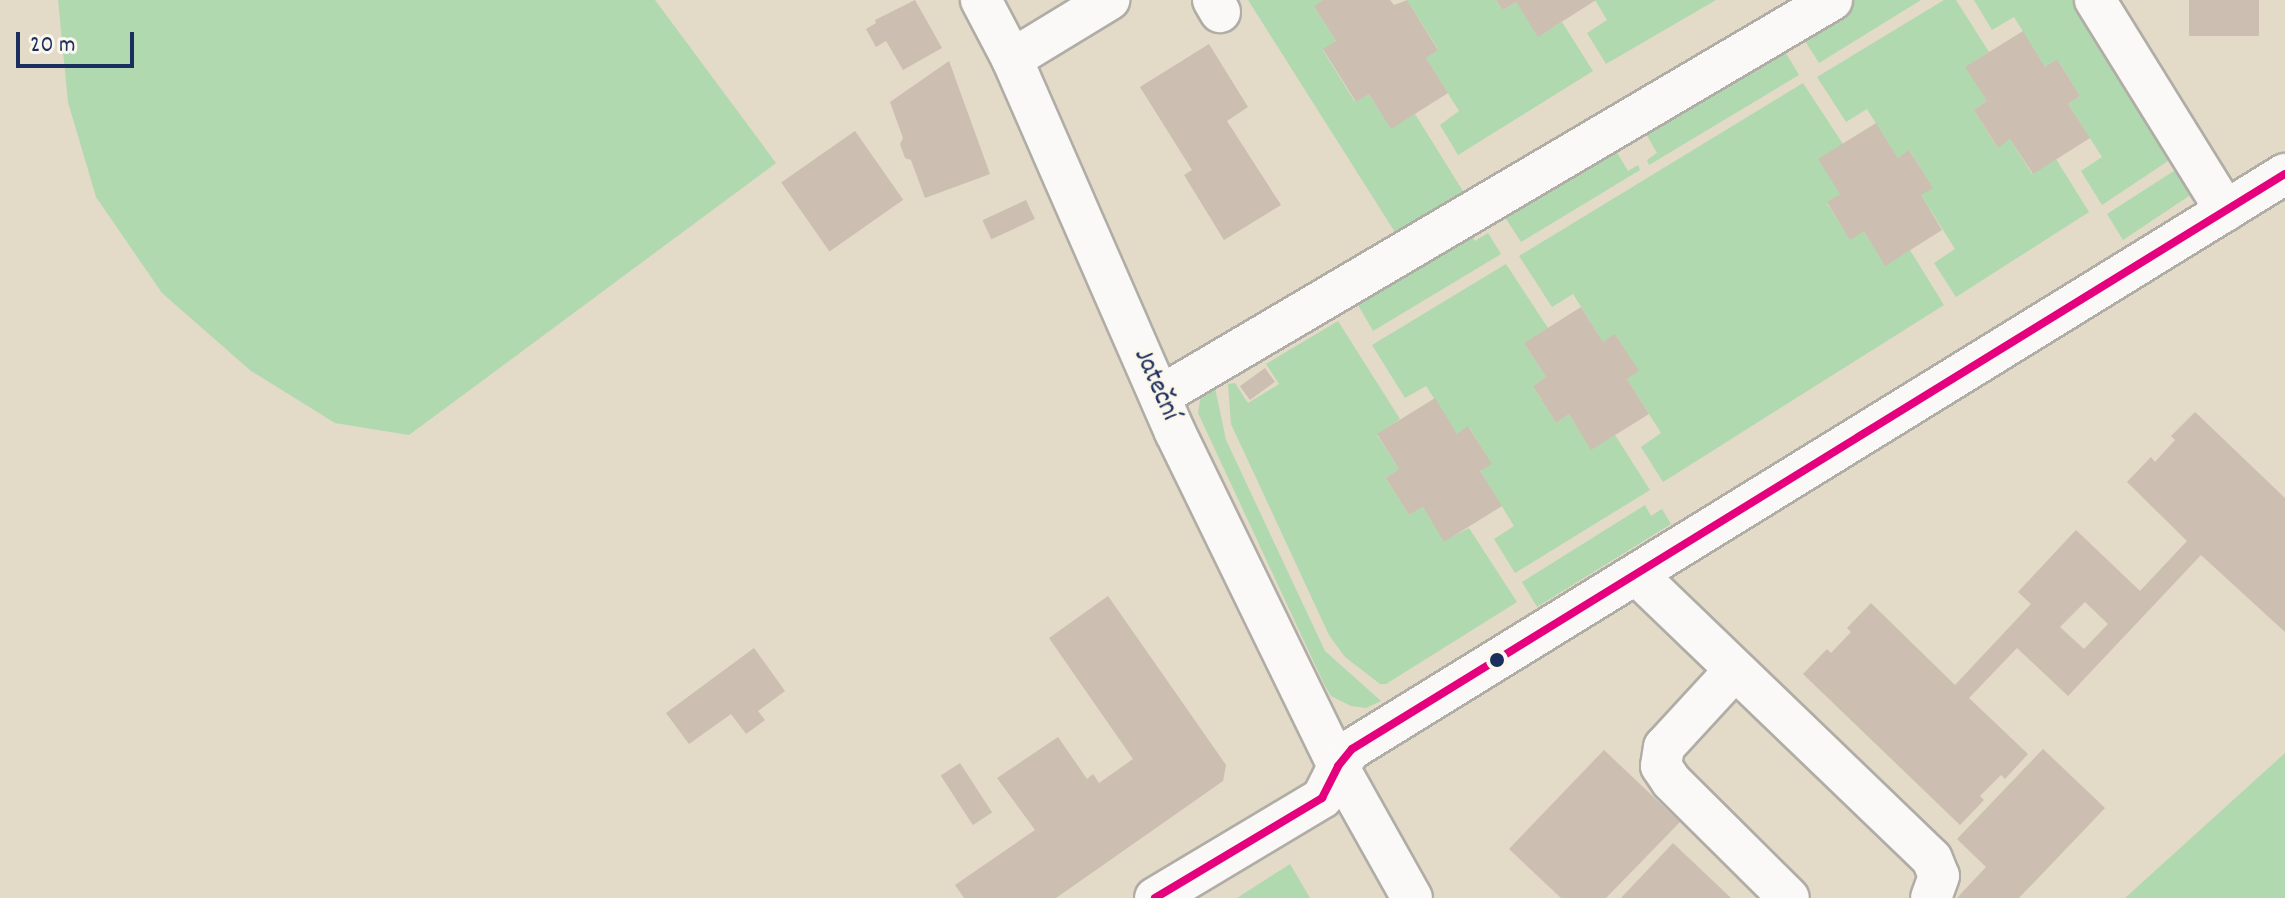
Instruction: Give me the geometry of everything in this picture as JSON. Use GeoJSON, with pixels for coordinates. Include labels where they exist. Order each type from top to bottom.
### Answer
{"type":"FeatureCollection","features":[{"type":"Feature","properties":{"kind":"street","name":"Jateční"},"geometry":{"type":"LineString","coordinates":[[981,0],[1012,59],[1160,396],[1338,766],[1412,898]]}},
{"type":"Feature","properties":{"kind":"street"},"geometry":{"type":"LineString","coordinates":[[1012,59],[1109,0]]}},
{"type":"Feature","properties":{"kind":"street"},"geometry":{"type":"LineString","coordinates":[[1160,396],[1832,0]]}},
{"type":"Feature","properties":{"kind":"street"},"geometry":{"type":"LineString","coordinates":[[2095,0],[2226,211]]}},
{"type":"Feature","properties":{"kind":"street"},"geometry":{"type":"LineString","coordinates":[[1155,898],[1322,798],[1338,766],[1352,749],[2285,174]]}},
{"type":"Feature","properties":{"kind":"street"},"geometry":{"type":"LineString","coordinates":[[1637,575],[1932,859],[1939,876],[1931,898]]}},
{"type":"Feature","properties":{"kind":"street"},"geometry":{"type":"LineString","coordinates":[[1734,671],[1664,747],[1661,766],[1671,781],[1789,898]]}},
{"type":"Feature","properties":{"kind":"green space"},"geometry":{"type":"Polygon","coordinates":[[[58,0],[655,0],[776,163],[409,435],[335,423],[251,371],[162,293],[96,197],[68,102],[58,0]]]}},
{"type":"Feature","properties":{"kind":"green space"},"geometry":{"type":"Polygon","coordinates":[[[1248,0],[1323,0],[1314,6],[1336,41],[1323,50],[1355,102],[1369,94],[1391,128],[1415,114],[1466,196],[1398,237],[1248,0]]]}},
{"type":"Feature","properties":{"kind":"green space"},"geometry":{"type":"Polygon","coordinates":[[[1407,0],[1496,0],[1503,10],[1516,2],[1538,36],[1562,22],[1593,71],[1458,155],[1440,125],[1459,111],[1426,58],[1438,49],[1407,0]]]}},
{"type":"Feature","properties":{"kind":"green space"},"geometry":{"type":"Polygon","coordinates":[[[1595,0],[1716,0],[1606,64],[1587,33],[1607,20],[1595,0]]]}},
{"type":"Feature","properties":{"kind":"green space"},"geometry":{"type":"Polygon","coordinates":[[[1854,0],[1921,0],[1819,63],[1800,33],[1854,0]]]}},
{"type":"Feature","properties":{"kind":"green space"},"geometry":{"type":"Polygon","coordinates":[[[1944,0],[1956,0],[1989,52],[1966,67],[1987,101],[1974,110],[1997,147],[2010,139],[2032,174],[2056,159],[2089,212],[1956,297],[1934,263],[1955,249],[1921,195],[1932,187],[1910,151],[1898,158],[1867,109],[1846,122],[1817,77],[1944,0]]]}},
{"type":"Feature","properties":{"kind":"green space"},"geometry":{"type":"Polygon","coordinates":[[[1974,0],[2074,0],[2174,157],[2102,205],[2081,171],[2102,157],[2068,104],[2080,96],[2057,59],[2045,67],[2014,17],[1992,30],[1974,0]]]}},
{"type":"Feature","properties":{"kind":"green space"},"geometry":{"type":"Polygon","coordinates":[[[1780,43],[1799,75],[1649,165],[1647,160],[1657,153],[1642,127],[1780,43]]]}},
{"type":"Feature","properties":{"kind":"green space"},"geometry":{"type":"Polygon","coordinates":[[[1803,83],[1843,144],[1840,194],[1827,203],[1850,239],[1864,231],[1885,265],[1910,250],[1944,305],[1663,482],[1641,447],[1661,433],[1627,379],[1638,371],[1616,335],[1603,342],[1573,294],[1552,307],[1519,256],[1803,83]]]}},
{"type":"Feature","properties":{"kind":"green space"},"geometry":{"type":"Polygon","coordinates":[[[1612,144],[1628,171],[1638,165],[1640,170],[1521,242],[1501,211],[1612,144]]]}},
{"type":"Feature","properties":{"kind":"green space"},"geometry":{"type":"Polygon","coordinates":[[[2180,167],[2191,190],[2189,196],[2123,240],[2107,214],[2180,167]]]}},
{"type":"Feature","properties":{"kind":"green space"},"geometry":{"type":"Polygon","coordinates":[[[1469,232],[1475,241],[1488,233],[1501,254],[1373,331],[1355,300],[1469,232]]]}},
{"type":"Feature","properties":{"kind":"green space"},"geometry":{"type":"Polygon","coordinates":[[[1506,264],[1548,328],[1524,343],[1546,377],[1533,386],[1556,423],[1569,414],[1591,449],[1615,435],[1650,490],[1515,573],[1494,539],[1514,526],[1480,471],[1491,463],[1469,427],[1457,434],[1426,386],[1405,398],[1372,345],[1506,264]]]}},
{"type":"Feature","properties":{"kind":"green space"},"geometry":{"type":"Polygon","coordinates":[[[1338,321],[1400,419],[1377,435],[1399,469],[1386,478],[1409,515],[1423,507],[1444,541],[1469,528],[1517,602],[1386,684],[1380,684],[1345,657],[1329,635],[1231,424],[1228,384],[1235,383],[1248,403],[1279,384],[1266,364],[1338,321]]]}},
{"type":"Feature","properties":{"kind":"green space"},"geometry":{"type":"Polygon","coordinates":[[[1214,383],[1226,440],[1325,651],[1381,701],[1366,708],[1351,706],[1331,696],[1324,684],[1198,413],[1200,400],[1214,383]]]}},
{"type":"Feature","properties":{"kind":"green space"},"geometry":{"type":"Polygon","coordinates":[[[1645,505],[1651,516],[1662,509],[1671,524],[1537,607],[1522,582],[1645,505]]]}},
{"type":"Feature","properties":{"kind":"green space"},"geometry":{"type":"Polygon","coordinates":[[[2285,753],[2285,898],[2125,898],[2285,753]]]}},
{"type":"Feature","properties":{"kind":"green space"},"geometry":{"type":"Polygon","coordinates":[[[1290,864],[1310,898],[1237,898],[1290,864]]]}},
{"type":"Feature","properties":{"kind":"building"},"geometry":{"type":"Polygon","coordinates":[[[915,0],[942,48],[903,70],[886,41],[876,47],[866,29],[876,23],[875,20],[915,0]]]}},
{"type":"Feature","properties":{"kind":"building"},"geometry":{"type":"Polygon","coordinates":[[[1323,0],[1390,0],[1394,5],[1407,0],[1438,50],[1426,58],[1448,93],[1391,129],[1369,94],[1356,102],[1323,49],[1336,41],[1314,6],[1323,0]]]}},
{"type":"Feature","properties":{"kind":"building"},"geometry":{"type":"Polygon","coordinates":[[[1496,0],[1596,0],[1538,37],[1516,2],[1503,10],[1496,0]]]}},
{"type":"Feature","properties":{"kind":"building"},"geometry":{"type":"Polygon","coordinates":[[[2189,0],[2259,0],[2259,36],[2189,36],[2189,0]]]}},
{"type":"Feature","properties":{"kind":"building"},"geometry":{"type":"Polygon","coordinates":[[[2023,31],[2045,67],[2057,59],[2080,96],[2068,104],[2090,138],[2033,174],[2010,139],[1998,148],[1974,110],[1987,101],[1965,67],[2023,31]]]}},
{"type":"Feature","properties":{"kind":"building"},"geometry":{"type":"Polygon","coordinates":[[[1209,44],[1248,107],[1227,121],[1281,205],[1224,240],[1184,175],[1192,170],[1140,87],[1209,44]]]}},
{"type":"Feature","properties":{"kind":"building"},"geometry":{"type":"Polygon","coordinates":[[[949,61],[990,174],[925,198],[911,160],[905,158],[900,144],[903,138],[890,102],[949,61]]]}},
{"type":"Feature","properties":{"kind":"building"},"geometry":{"type":"Polygon","coordinates":[[[1876,123],[1898,158],[1909,150],[1933,188],[1921,195],[1942,230],[1885,266],[1864,231],[1850,240],[1827,202],[1840,194],[1818,159],[1876,123]]]}},
{"type":"Feature","properties":{"kind":"building"},"geometry":{"type":"Polygon","coordinates":[[[855,131],[903,200],[829,251],[781,183],[855,131]]]}},
{"type":"Feature","properties":{"kind":"building"},"geometry":{"type":"Polygon","coordinates":[[[1026,200],[1035,219],[991,239],[982,220],[1026,200]]]}},
{"type":"Feature","properties":{"kind":"building"},"geometry":{"type":"Polygon","coordinates":[[[1581,307],[1603,342],[1615,334],[1639,371],[1627,379],[1649,414],[1591,450],[1569,414],[1556,423],[1533,386],[1546,377],[1524,343],[1581,307]]]}},
{"type":"Feature","properties":{"kind":"building"},"geometry":{"type":"Polygon","coordinates":[[[1265,368],[1275,382],[1250,400],[1240,386],[1265,368]]]}},
{"type":"Feature","properties":{"kind":"building"},"geometry":{"type":"Polygon","coordinates":[[[1435,398],[1457,434],[1468,426],[1492,464],[1480,471],[1502,506],[1444,542],[1423,507],[1409,515],[1386,478],[1399,469],[1377,434],[1435,398]]]}},
{"type":"Feature","properties":{"kind":"building"},"geometry":{"type":"Polygon","coordinates":[[[2195,412],[2285,498],[2285,632],[2201,555],[2068,696],[2017,648],[1969,698],[2028,754],[2005,779],[2001,775],[1980,796],[1984,800],[1960,825],[1803,674],[1827,649],[1831,653],[1851,632],[1847,628],[1871,603],[1955,685],[2031,604],[2018,592],[2076,530],[2140,591],[2187,541],[2127,482],[2151,457],[2155,462],[2175,440],[2171,436],[2195,412]],[[2085,602],[2060,627],[2084,649],[2108,624],[2085,602]]]}},
{"type":"Feature","properties":{"kind":"building"},"geometry":{"type":"Polygon","coordinates":[[[1108,596],[1226,765],[1223,781],[1056,898],[964,898],[955,885],[1035,830],[997,778],[1058,737],[1087,779],[1093,774],[1099,783],[1133,759],[1049,638],[1108,596]]]}},
{"type":"Feature","properties":{"kind":"building"},"geometry":{"type":"Polygon","coordinates":[[[754,648],[785,691],[758,711],[765,720],[746,734],[731,714],[689,744],[666,713],[754,648]]]}},
{"type":"Feature","properties":{"kind":"building"},"geometry":{"type":"Polygon","coordinates":[[[2043,749],[2105,808],[2019,898],[1957,898],[1986,867],[1957,839],[2043,749]]]}},
{"type":"Feature","properties":{"kind":"building"},"geometry":{"type":"Polygon","coordinates":[[[1604,750],[1680,822],[1606,898],[1561,898],[1509,849],[1604,750]]]}},
{"type":"Feature","properties":{"kind":"building"},"geometry":{"type":"Polygon","coordinates":[[[960,763],[992,812],[973,825],[941,776],[960,763]]]}},
{"type":"Feature","properties":{"kind":"building"},"geometry":{"type":"Polygon","coordinates":[[[1673,843],[1731,898],[1621,898],[1673,843]]]}},
{"type":"Feature","properties":{"kind":"transit line"},"geometry":{"type":"LineString","coordinates":[[1155,898],[1322,798],[1338,766],[1352,749],[2285,174]]}}]}
